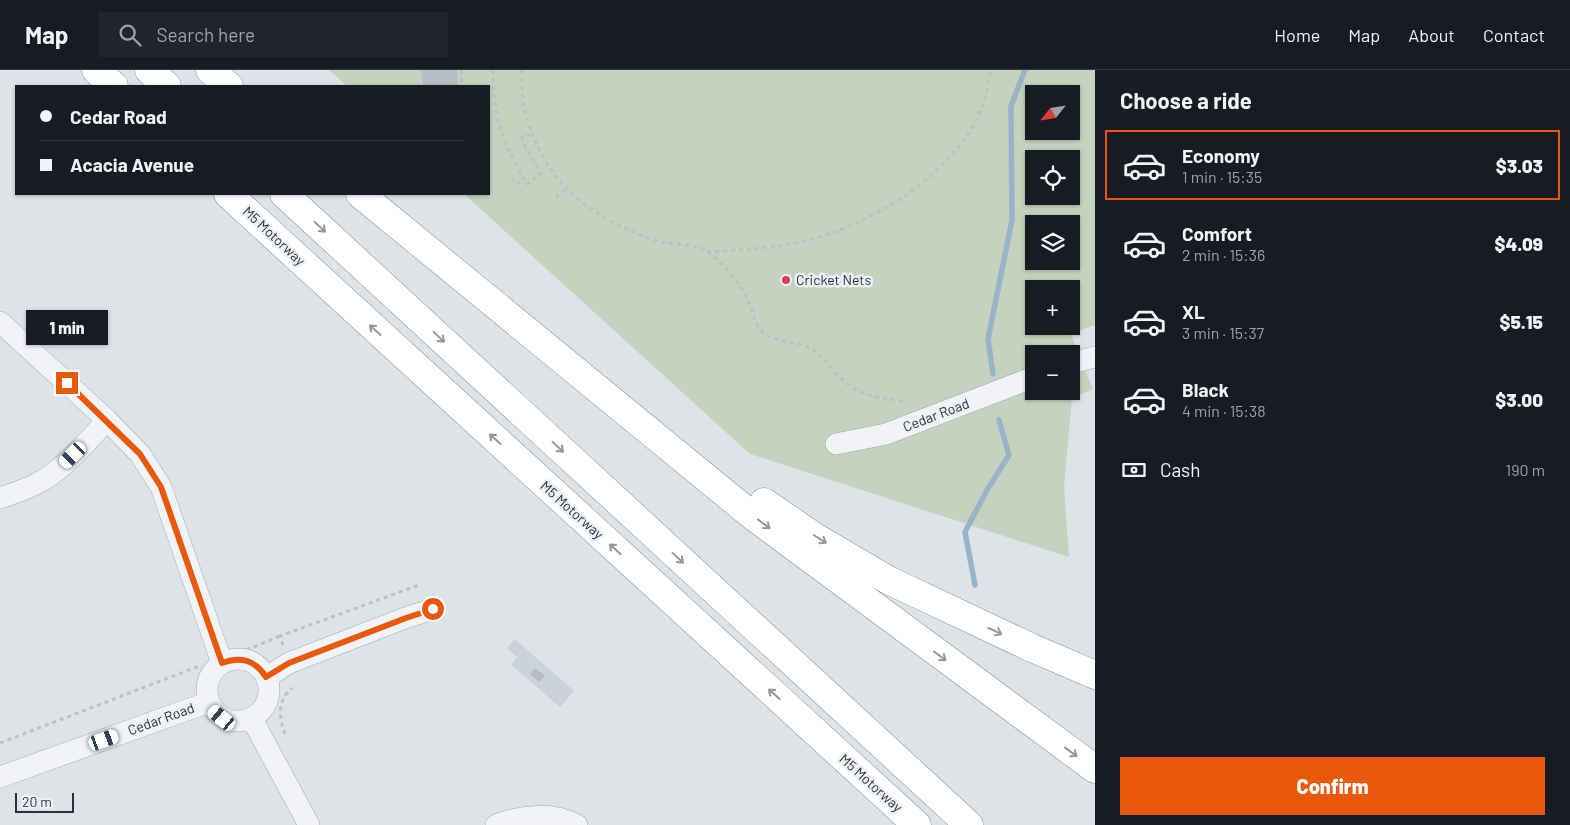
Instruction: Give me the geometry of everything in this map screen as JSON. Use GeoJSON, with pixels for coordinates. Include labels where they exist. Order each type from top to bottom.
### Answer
{"type":"FeatureCollection","features":[{"type":"Feature","properties":{"kind":"highway"},"geometry":{"type":"LineString","coordinates":[[96,70],[113,85]]}},
{"type":"Feature","properties":{"kind":"highway"},"geometry":{"type":"LineString","coordinates":[[149,70],[166,85]]}},
{"type":"Feature","properties":{"kind":"highway"},"geometry":{"type":"LineString","coordinates":[[210,70],[229,85]]}},
{"type":"Feature","properties":{"kind":"highway","name":"M5 Motorway"},"geometry":{"type":"LineString","coordinates":[[229,195],[917,825]]}},
{"type":"Feature","properties":{"kind":"highway"},"geometry":{"type":"LineString","coordinates":[[285,195],[969,825]]}},
{"type":"Feature","properties":{"kind":"highway"},"geometry":{"type":"LineString","coordinates":[[361,195],[754,516],[1095,769]]}},
{"type":"Feature","properties":{"kind":"highway"},"geometry":{"type":"LineString","coordinates":[[367,195],[765,502],[815,537],[888,580],[1032,648],[1095,675]]}},
{"type":"Feature","properties":{"kind":"highway"},"geometry":{"type":"LineString","coordinates":[[810,727],[906,825]]}},
{"type":"Feature","properties":{"kind":"street"},"geometry":{"type":"LineString","coordinates":[[0,322],[107,420],[140,454],[161,487],[221,661]]}},
{"type":"Feature","properties":{"kind":"street"},"geometry":{"type":"LineString","coordinates":[[1080,360],[1095,356]]}},
{"type":"Feature","properties":{"kind":"street","name":"Cedar Road"},"geometry":{"type":"LineString","coordinates":[[836,444],[886,434],[1025,380]]}},
{"type":"Feature","properties":{"kind":"street"},"geometry":{"type":"LineString","coordinates":[[0,498],[46,478],[63,465],[107,420]]}},
{"type":"Feature","properties":{"kind":"street"},"geometry":{"type":"LineString","coordinates":[[266,677],[289,663],[433,609]]}},
{"type":"Feature","properties":{"kind":"street"},"geometry":{"type":"LineString","coordinates":[[242,659],[252,662],[260,668],[266,677],[269,686],[266,706],[252,719],[242,722],[222,718],[214,711],[209,702],[206,694],[210,676],[221,661],[242,659]]}},
{"type":"Feature","properties":{"kind":"street","name":"Cedar Road"},"geometry":{"type":"LineString","coordinates":[[0,777],[209,702]]}},
{"type":"Feature","properties":{"kind":"street"},"geometry":{"type":"LineString","coordinates":[[252,719],[308,825]]}},
{"type":"Feature","properties":{"kind":"street"},"geometry":{"type":"LineString","coordinates":[[496,825],[523,818],[541,816],[555,816],[577,825]]}},
{"type":"Feature","properties":{"kind":"path"},"geometry":{"type":"LineString","coordinates":[[461,70],[462,85]]}},
{"type":"Feature","properties":{"kind":"path"},"geometry":{"type":"LineString","coordinates":[[493,70],[495,110],[498,124],[509,153],[526,184],[541,173],[522,138],[533,134]]}},
{"type":"Feature","properties":{"kind":"path"},"geometry":{"type":"LineString","coordinates":[[522,70],[521,86],[526,116],[533,134],[554,172],[566,188],[600,215],[641,235],[660,242],[704,249],[737,279],[750,304],[758,326],[766,335],[813,350],[841,378],[857,390],[908,402]]}},
{"type":"Feature","properties":{"kind":"path"},"geometry":{"type":"LineString","coordinates":[[707,252],[761,249],[811,240],[841,230],[865,219],[902,198],[932,174],[962,142],[979,114],[992,70]]}},
{"type":"Feature","properties":{"kind":"path"},"geometry":{"type":"LineString","coordinates":[[512,178],[517,184],[524,180]]}},
{"type":"Feature","properties":{"kind":"path"},"geometry":{"type":"LineString","coordinates":[[556,198],[566,188]]}},
{"type":"Feature","properties":{"kind":"path"},"geometry":{"type":"LineString","coordinates":[[0,743],[419,585]]}},
{"type":"Feature","properties":{"kind":"path"},"geometry":{"type":"LineString","coordinates":[[280,636],[298,683],[285,694],[281,703],[281,721],[288,740]]}},
{"type":"Feature","properties":{"kind":"shaded area"},"geometry":{"type":"Polygon","coordinates":[[[515,639],[574,691],[560,707],[511,665],[517,657],[507,648],[515,639]]]}},
{"type":"Feature","properties":{"kind":"green space"},"geometry":{"type":"Polygon","coordinates":[[[329,70],[1095,70],[1095,325],[1080,331],[1080,280],[1025,280],[1025,335],[1071,335],[1075,345],[1025,345],[1025,400],[1072,400],[1064,486],[1069,557],[750,454],[465,195],[490,195],[490,85],[346,85],[329,70]]]}},
{"type":"Feature","properties":{"kind":"green space"},"geometry":{"type":"Polygon","coordinates":[[[1080,356],[1093,389],[1080,395],[1080,356]]]}},
{"type":"Feature","properties":{"kind":"building"},"geometry":{"type":"Polygon","coordinates":[[[421,70],[457,70],[458,85],[423,85],[421,70]]]}},
{"type":"Feature","properties":{"kind":"building"},"geometry":{"type":"Polygon","coordinates":[[[535,668],[545,676],[539,682],[530,674],[535,668]]]}},
{"type":"Feature","properties":{"kind":"waterway"},"geometry":{"type":"LineString","coordinates":[[993,374],[988,339],[1012,220],[1011,106],[1025,70]]}},
{"type":"Feature","properties":{"kind":"waterway"},"geometry":{"type":"LineString","coordinates":[[975,585],[965,532],[987,490],[1009,455],[999,420]]}},
{"type":"Feature","properties":{"kind":"place","name":"Cricket Nets"},"geometry":{"type":"Point","coordinates":[786,280]}},
{"type":"Feature","properties":{"kind":"route"},"geometry":{"type":"LineString","coordinates":[[67,383],[140,454],[161,487],[222,663],[232,659],[252,662],[260,668],[266,677],[289,663],[433,609]]}}]}
